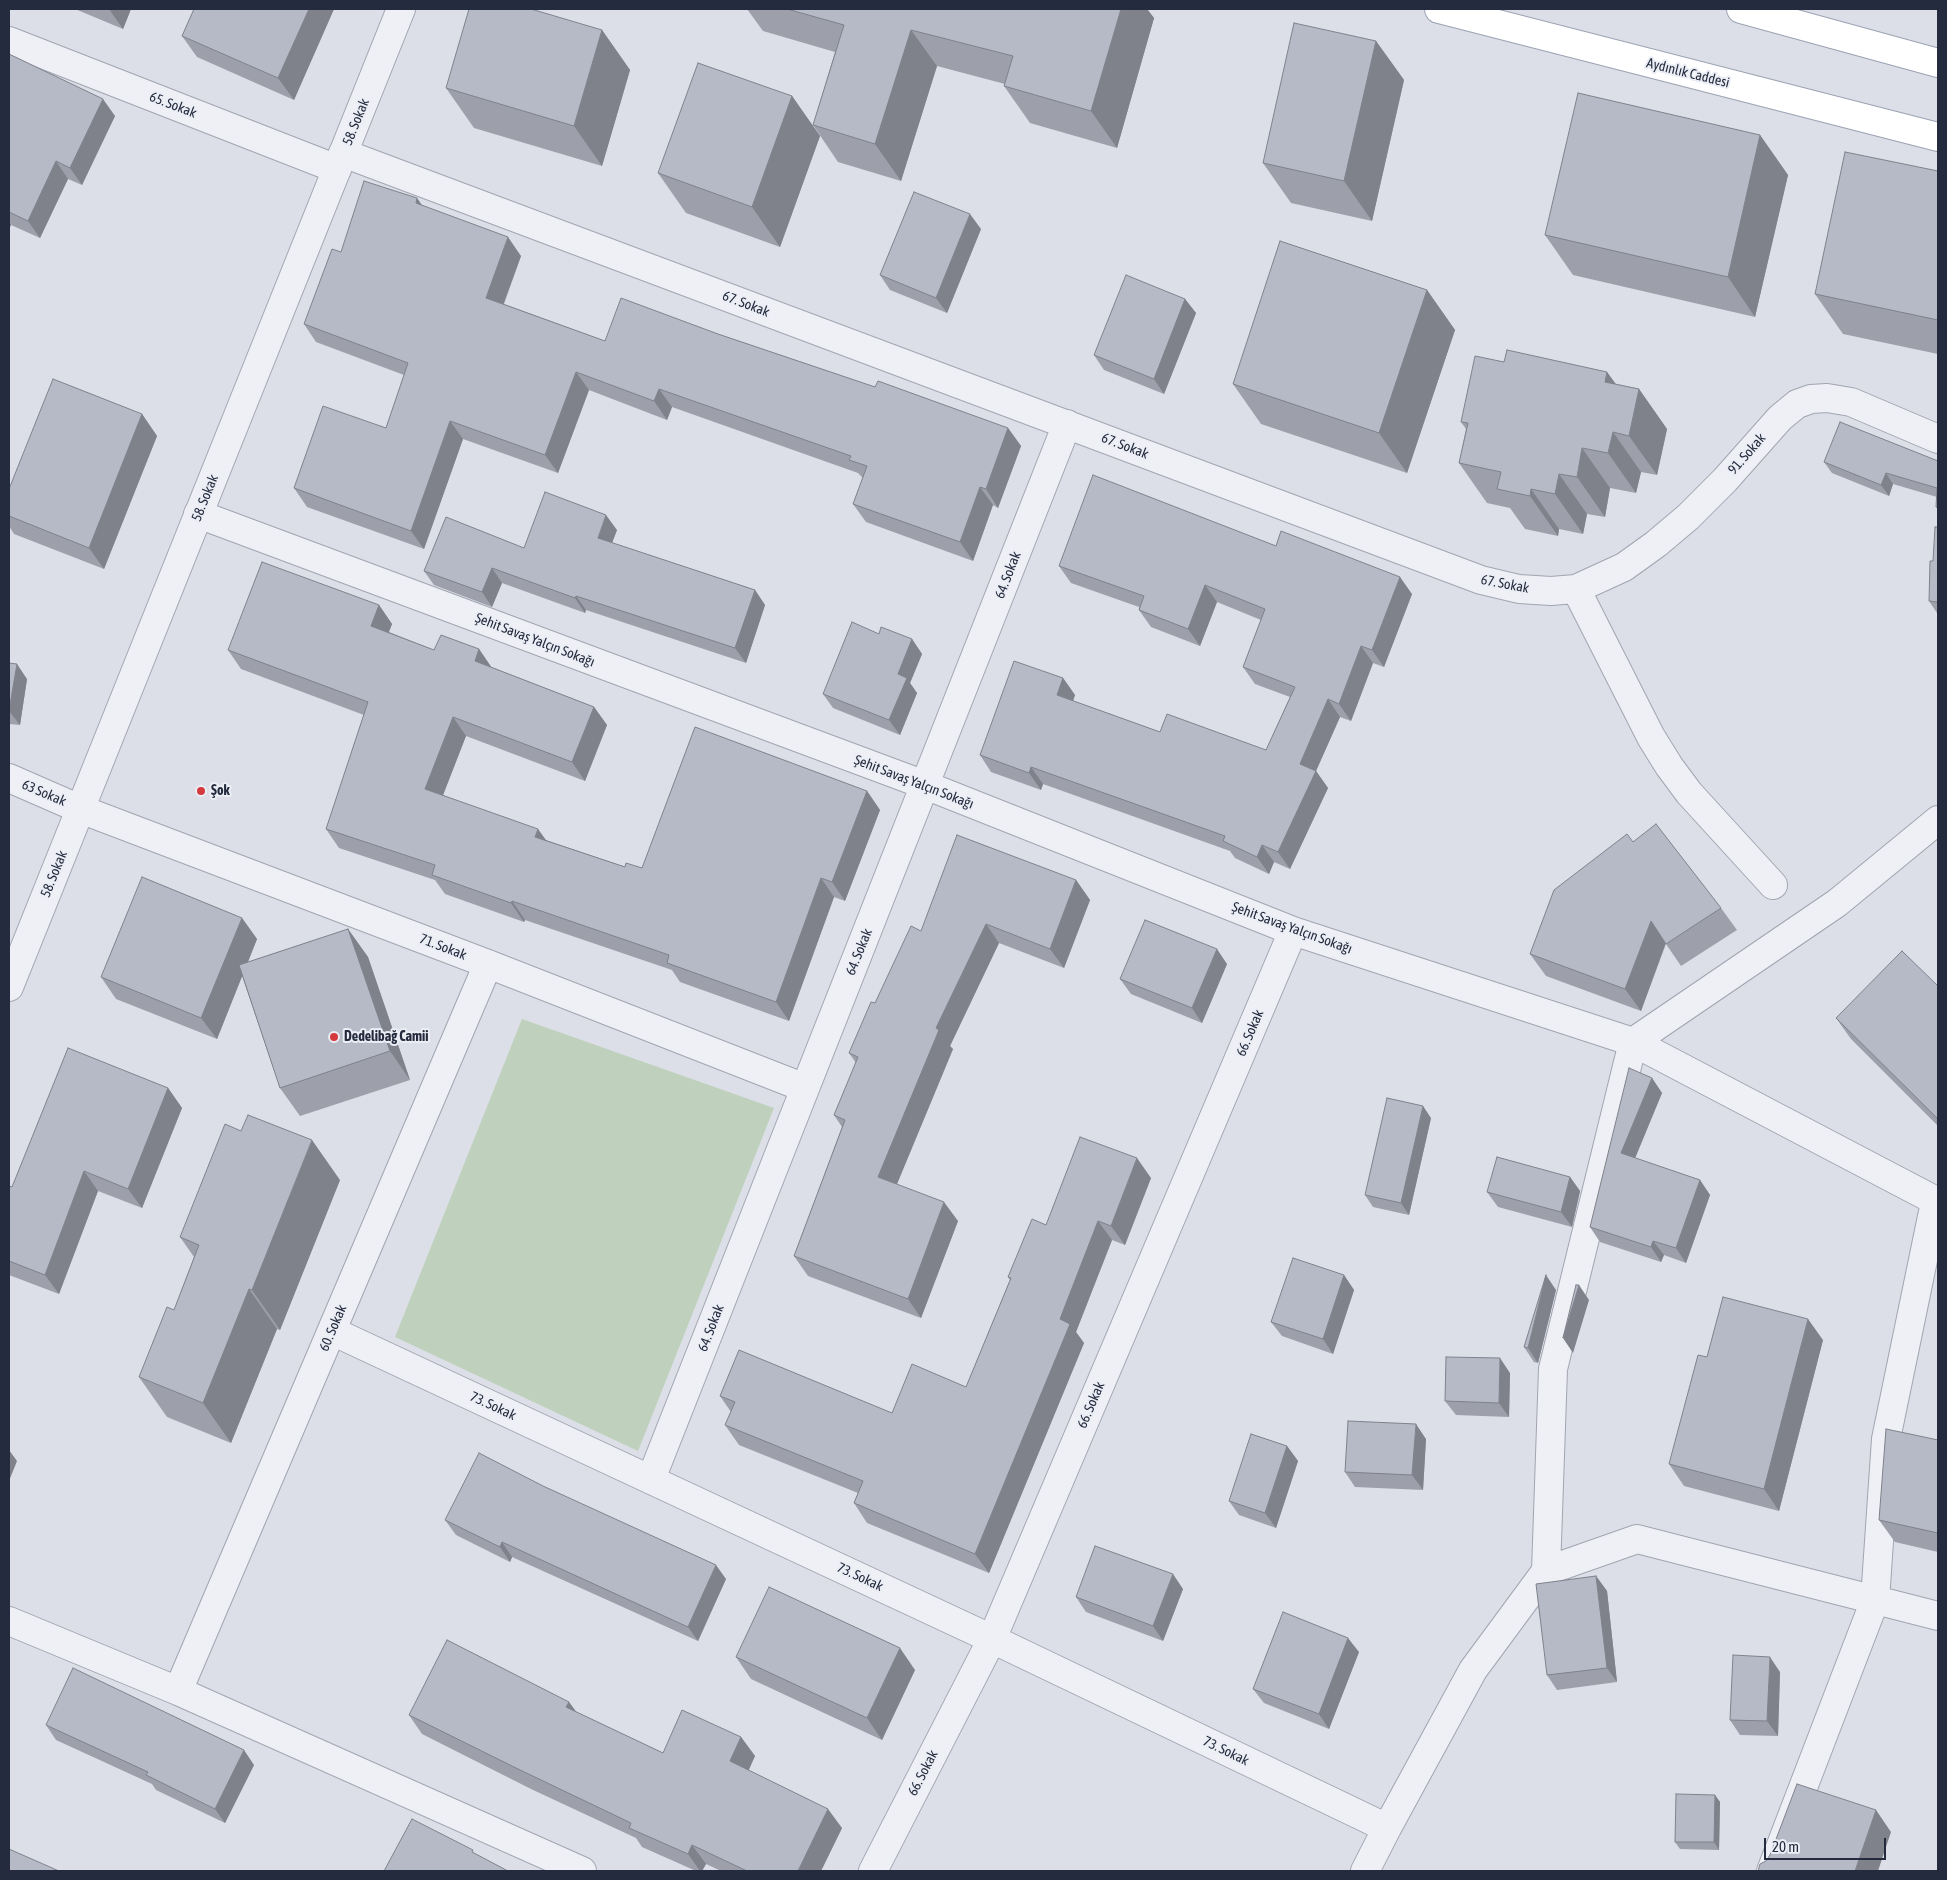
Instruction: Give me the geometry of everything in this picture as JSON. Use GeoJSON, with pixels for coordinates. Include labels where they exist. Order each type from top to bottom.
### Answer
{"type":"FeatureCollection","features":[{"type":"Feature","properties":{"kind":"main road","name":"Aydınlık Caddesi"},"geometry":{"type":"LineString","coordinates":[[1439,9],[1938,137]]}},
{"type":"Feature","properties":{"kind":"main road"},"geometry":{"type":"LineString","coordinates":[[1741,9],[1938,62]]}},
{"type":"Feature","properties":{"kind":"street","name":"58. Sokak"},"geometry":{"type":"LineString","coordinates":[[9,987],[401,9]]}},
{"type":"Feature","properties":{"kind":"street","name":"65. Sokak"},"geometry":{"type":"LineString","coordinates":[[9,41],[340,161]]}},
{"type":"Feature","properties":{"kind":"street","name":"67. Sokak"},"geometry":{"type":"LineString","coordinates":[[340,161],[1067,424],[1480,580],[1519,589],[1551,591],[1576,588]]}},
{"type":"Feature","properties":{"kind":"street","name":"91. Sokak"},"geometry":{"type":"LineString","coordinates":[[1576,588],[1624,567],[1681,522],[1725,480],[1780,418],[1797,404],[1811,399],[1827,398],[1851,402],[1938,439]]}},
{"type":"Feature","properties":{"kind":"street","name":"64. Sokak"},"geometry":{"type":"LineString","coordinates":[[651,1479],[1067,424]]}},
{"type":"Feature","properties":{"kind":"street","name":"Şehit Savaş Yalçın Sokağı"},"geometry":{"type":"LineString","coordinates":[[198,514],[925,785],[1293,931],[1633,1042],[1937,1202]]}},
{"type":"Feature","properties":{"kind":"street"},"geometry":{"type":"LineString","coordinates":[[1576,588],[1651,737],[1669,766],[1689,793],[1773,886]]}},
{"type":"Feature","properties":{"kind":"street","name":"63 Sokak"},"geometry":{"type":"LineString","coordinates":[[9,778],[80,808]]}},
{"type":"Feature","properties":{"kind":"street","name":"71. Sokak"},"geometry":{"type":"LineString","coordinates":[[80,808],[805,1088]]}},
{"type":"Feature","properties":{"kind":"street"},"geometry":{"type":"LineString","coordinates":[[1366,1871],[1387,1828],[1474,1670],[1546,1571],[1553,1369],[1633,1042],[1837,902],[1938,820]]}},
{"type":"Feature","properties":{"kind":"street","name":"66. Sokak"},"geometry":{"type":"LineString","coordinates":[[872,1871],[992,1639],[1293,931]]}},
{"type":"Feature","properties":{"kind":"street","name":"60. Sokak"},"geometry":{"type":"LineString","coordinates":[[178,1691],[488,964]]}},
{"type":"Feature","properties":{"kind":"street"},"geometry":{"type":"LineString","coordinates":[[1771,1871],[1875,1600],[1886,1439],[1937,1202]]}},
{"type":"Feature","properties":{"kind":"street","name":"73. Sokak"},"geometry":{"type":"LineString","coordinates":[[332,1331],[992,1639],[1387,1828]]}},
{"type":"Feature","properties":{"kind":"street"},"geometry":{"type":"LineString","coordinates":[[1546,1571],[1637,1539],[1938,1616]]}},
{"type":"Feature","properties":{"kind":"street"},"geometry":{"type":"LineString","coordinates":[[9,1621],[178,1691],[582,1871]]}},
{"type":"Feature","properties":{"kind":"green space"},"geometry":{"type":"Polygon","coordinates":[[[522,1019],[774,1108],[638,1451],[395,1337],[522,1019]]]}},
{"type":"Feature","properties":{"kind":"building"},"geometry":{"type":"Polygon","coordinates":[[[194,9],[309,9],[278,78],[182,36],[194,9]]]}},
{"type":"Feature","properties":{"kind":"building"},"geometry":{"type":"Polygon","coordinates":[[[469,9],[531,9],[602,30],[574,126],[446,88],[469,9]]]}},
{"type":"Feature","properties":{"kind":"building"},"geometry":{"type":"Polygon","coordinates":[[[787,9],[1121,9],[1091,111],[1004,86],[1013,56],[911,30],[875,144],[813,125],[844,25],[787,9]]]}},
{"type":"Feature","properties":{"kind":"building"},"geometry":{"type":"Polygon","coordinates":[[[1294,23],[1376,41],[1344,181],[1263,163],[1294,23]]]}},
{"type":"Feature","properties":{"kind":"building"},"geometry":{"type":"Polygon","coordinates":[[[9,54],[103,99],[70,168],[56,161],[28,221],[9,212],[9,54]]]}},
{"type":"Feature","properties":{"kind":"building"},"geometry":{"type":"Polygon","coordinates":[[[698,63],[792,96],[752,207],[658,173],[698,63]]]}},
{"type":"Feature","properties":{"kind":"building"},"geometry":{"type":"Polygon","coordinates":[[[1578,93],[1760,135],[1728,277],[1545,235],[1578,93]]]}},
{"type":"Feature","properties":{"kind":"building"},"geometry":{"type":"Polygon","coordinates":[[[1845,152],[1938,171],[1938,320],[1815,294],[1845,152]]]}},
{"type":"Feature","properties":{"kind":"building"},"geometry":{"type":"Polygon","coordinates":[[[364,181],[417,198],[416,203],[508,237],[486,298],[605,341],[621,298],[718,334],[875,387],[878,381],[1008,428],[986,489],[980,487],[960,542],[853,504],[867,466],[849,460],[851,456],[659,389],[654,401],[576,372],[545,455],[450,421],[411,531],[294,488],[323,406],[386,428],[408,363],[304,324],[332,249],[341,252],[364,181]]]}},
{"type":"Feature","properties":{"kind":"building"},"geometry":{"type":"Polygon","coordinates":[[[914,192],[970,214],[936,298],[880,275],[914,192]]]}},
{"type":"Feature","properties":{"kind":"building"},"geometry":{"type":"Polygon","coordinates":[[[1280,241],[1427,290],[1379,433],[1233,384],[1280,241]]]}},
{"type":"Feature","properties":{"kind":"building"},"geometry":{"type":"Polygon","coordinates":[[[1126,275],[1185,299],[1154,379],[1094,355],[1126,275]]]}},
{"type":"Feature","properties":{"kind":"building"},"geometry":{"type":"Polygon","coordinates":[[[1507,350],[1607,372],[1605,382],[1639,389],[1629,436],[1613,432],[1608,453],[1582,448],[1577,477],[1559,474],[1555,494],[1531,489],[1530,496],[1497,489],[1501,472],[1459,463],[1468,423],[1461,422],[1475,356],[1504,362],[1507,350]]]}},
{"type":"Feature","properties":{"kind":"building"},"geometry":{"type":"Polygon","coordinates":[[[53,379],[142,414],[89,548],[9,516],[9,489],[53,379]]]}},
{"type":"Feature","properties":{"kind":"building"},"geometry":{"type":"Polygon","coordinates":[[[1840,422],[1938,461],[1938,507],[1936,507],[1937,488],[1886,473],[1881,485],[1824,462],[1840,422]]]}},
{"type":"Feature","properties":{"kind":"building"},"geometry":{"type":"Polygon","coordinates":[[[1093,475],[1276,546],[1281,531],[1400,577],[1372,650],[1361,646],[1339,704],[1328,699],[1300,764],[1316,771],[1278,852],[1262,845],[1257,857],[1223,841],[1225,836],[1031,767],[1029,773],[980,755],[1014,661],[1063,678],[1057,695],[1160,732],[1167,714],[1266,750],[1295,687],[1243,667],[1265,609],[1205,585],[1188,629],[1139,610],[1144,596],[1059,566],[1093,475]]]}},
{"type":"Feature","properties":{"kind":"building"},"geometry":{"type":"Polygon","coordinates":[[[545,492],[606,515],[598,538],[755,590],[735,648],[576,596],[575,598],[492,568],[482,592],[424,571],[446,517],[524,548],[545,492]]]}},
{"type":"Feature","properties":{"kind":"building"},"geometry":{"type":"Polygon","coordinates":[[[1935,527],[1938,527],[1938,602],[1929,601],[1930,561],[1933,561],[1935,527]]]}},
{"type":"Feature","properties":{"kind":"building"},"geometry":{"type":"Polygon","coordinates":[[[262,562],[379,605],[371,626],[434,650],[441,635],[479,649],[475,661],[594,707],[572,762],[453,717],[425,789],[538,829],[535,837],[625,867],[626,863],[642,868],[695,727],[867,791],[832,882],[821,878],[776,1002],[667,963],[669,955],[432,875],[435,865],[326,829],[368,702],[228,650],[262,562]]]}},
{"type":"Feature","properties":{"kind":"building"},"geometry":{"type":"Polygon","coordinates":[[[852,622],[879,634],[881,627],[912,639],[898,674],[907,678],[889,720],[823,694],[852,622]]]}},
{"type":"Feature","properties":{"kind":"building"},"geometry":{"type":"Polygon","coordinates":[[[9,663],[17,664],[9,711],[9,663]]]}},
{"type":"Feature","properties":{"kind":"building"},"geometry":{"type":"Polygon","coordinates":[[[1656,824],[1721,908],[1666,944],[1651,921],[1625,989],[1530,954],[1554,890],[1627,834],[1633,842],[1656,824]]]}},
{"type":"Feature","properties":{"kind":"building"},"geometry":{"type":"Polygon","coordinates":[[[957,835],[1076,880],[1050,949],[986,924],[936,1028],[939,1030],[878,1177],[944,1202],[908,1299],[794,1256],[845,1120],[834,1115],[858,1057],[849,1053],[871,1002],[875,1003],[911,926],[921,931],[957,835]]]}},
{"type":"Feature","properties":{"kind":"building"},"geometry":{"type":"Polygon","coordinates":[[[142,877],[242,918],[201,1018],[101,977],[142,877]]]}},
{"type":"Feature","properties":{"kind":"building"},"geometry":{"type":"Polygon","coordinates":[[[1145,920],[1217,949],[1192,1008],[1120,979],[1145,920]]]}},
{"type":"Feature","properties":{"kind":"building","name":"Dedelibağ Camii"},"geometry":{"type":"Polygon","coordinates":[[[348,929],[390,1051],[280,1088],[239,965],[348,929]]]}},
{"type":"Feature","properties":{"kind":"building"},"geometry":{"type":"Polygon","coordinates":[[[1902,951],[1938,986],[1938,1119],[1836,1018],[1902,951]]]}},
{"type":"Feature","properties":{"kind":"building"},"geometry":{"type":"Polygon","coordinates":[[[68,1048],[168,1088],[128,1189],[84,1171],[45,1275],[9,1261],[9,1186],[12,1187],[68,1048]]]}},
{"type":"Feature","properties":{"kind":"building"},"geometry":{"type":"Polygon","coordinates":[[[1629,1068],[1652,1078],[1621,1153],[1700,1180],[1676,1248],[1653,1241],[1651,1247],[1590,1227],[1629,1068]]]}},
{"type":"Feature","properties":{"kind":"building"},"geometry":{"type":"Polygon","coordinates":[[[1387,1098],[1423,1106],[1401,1203],[1365,1195],[1387,1098]]]}},
{"type":"Feature","properties":{"kind":"building"},"geometry":{"type":"Polygon","coordinates":[[[248,1115],[312,1140],[252,1290],[249,1289],[203,1403],[139,1377],[167,1307],[174,1310],[199,1245],[180,1237],[225,1124],[241,1131],[248,1115]]]}},
{"type":"Feature","properties":{"kind":"building"},"geometry":{"type":"Polygon","coordinates":[[[1080,1137],[1137,1158],[1111,1226],[1098,1221],[1060,1319],[1070,1324],[975,1554],[854,1503],[863,1481],[725,1425],[735,1402],[720,1396],[739,1350],[892,1413],[912,1364],[966,1387],[1011,1278],[1008,1277],[1032,1219],[1046,1225],[1080,1137]]]}},
{"type":"Feature","properties":{"kind":"building"},"geometry":{"type":"Polygon","coordinates":[[[1497,1157],[1570,1177],[1561,1212],[1487,1192],[1497,1157]]]}},
{"type":"Feature","properties":{"kind":"building"},"geometry":{"type":"Polygon","coordinates":[[[1293,1258],[1344,1275],[1323,1339],[1271,1322],[1293,1258]]]}},
{"type":"Feature","properties":{"kind":"building"},"geometry":{"type":"Polygon","coordinates":[[[1546,1275],[1528,1348],[1524,1347],[1546,1275]]]}},
{"type":"Feature","properties":{"kind":"building"},"geometry":{"type":"Polygon","coordinates":[[[1576,1285],[1579,1285],[1563,1338],[1576,1285]]]}},
{"type":"Feature","properties":{"kind":"building"},"geometry":{"type":"Polygon","coordinates":[[[1723,1297],[1808,1319],[1764,1489],[1669,1464],[1698,1355],[1707,1357],[1723,1297]]]}},
{"type":"Feature","properties":{"kind":"building"},"geometry":{"type":"Polygon","coordinates":[[[1446,1357],[1500,1358],[1499,1403],[1445,1401],[1446,1357]]]}},
{"type":"Feature","properties":{"kind":"building"},"geometry":{"type":"Polygon","coordinates":[[[1348,1421],[1416,1424],[1412,1475],[1345,1472],[1348,1421]]]}},
{"type":"Feature","properties":{"kind":"building"},"geometry":{"type":"Polygon","coordinates":[[[1886,1429],[1938,1440],[1938,1533],[1879,1520],[1886,1429]]]}},
{"type":"Feature","properties":{"kind":"building"},"geometry":{"type":"Polygon","coordinates":[[[1251,1434],[1287,1446],[1265,1513],[1229,1501],[1251,1434]]]}},
{"type":"Feature","properties":{"kind":"building"},"geometry":{"type":"Polygon","coordinates":[[[479,1453],[543,1486],[716,1565],[688,1627],[502,1542],[500,1547],[445,1520],[479,1453]]]}},
{"type":"Feature","properties":{"kind":"building"},"geometry":{"type":"Polygon","coordinates":[[[1095,1546],[1173,1574],[1153,1626],[1076,1597],[1095,1546]]]}},
{"type":"Feature","properties":{"kind":"building"},"geometry":{"type":"Polygon","coordinates":[[[1596,1576],[1607,1668],[1547,1675],[1536,1584],[1596,1576]]]}},
{"type":"Feature","properties":{"kind":"building"},"geometry":{"type":"Polygon","coordinates":[[[769,1587],[900,1648],[867,1718],[736,1657],[769,1587]]]}},
{"type":"Feature","properties":{"kind":"building"},"geometry":{"type":"Polygon","coordinates":[[[1283,1612],[1348,1638],[1319,1714],[1253,1689],[1283,1612]]]}},
{"type":"Feature","properties":{"kind":"building"},"geometry":{"type":"Polygon","coordinates":[[[447,1640],[569,1702],[566,1707],[663,1753],[682,1710],[741,1737],[730,1761],[828,1809],[798,1871],[747,1871],[692,1845],[688,1854],[629,1828],[631,1823],[409,1715],[447,1640]]]}},
{"type":"Feature","properties":{"kind":"building"},"geometry":{"type":"Polygon","coordinates":[[[1733,1655],[1770,1657],[1767,1721],[1730,1720],[1733,1655]]]}},
{"type":"Feature","properties":{"kind":"building"},"geometry":{"type":"Polygon","coordinates":[[[73,1668],[244,1750],[215,1809],[146,1775],[148,1772],[46,1725],[73,1668]]]}},
{"type":"Feature","properties":{"kind":"building"},"geometry":{"type":"Polygon","coordinates":[[[1797,1784],[1876,1810],[1855,1871],[1758,1871],[1760,1864],[1766,1861],[1770,1855],[1797,1784]]]}},
{"type":"Feature","properties":{"kind":"building"},"geometry":{"type":"Polygon","coordinates":[[[1676,1794],[1715,1795],[1714,1842],[1675,1842],[1676,1794]]]}},
{"type":"Feature","properties":{"kind":"building"},"geometry":{"type":"Polygon","coordinates":[[[412,1819],[473,1850],[472,1852],[508,1871],[384,1871],[412,1819]]]}},
{"type":"Feature","properties":{"kind":"building"},"geometry":{"type":"Polygon","coordinates":[[[9,1849],[59,1871],[9,1871],[9,1849]]]}},
{"type":"Feature","properties":{"kind":"place","name":"Şok"},"geometry":{"type":"Point","coordinates":[201,791]}},
{"type":"Feature","properties":{"kind":"place","name":"Dedelibağ Camii"},"geometry":{"type":"Point","coordinates":[334,1037]}}]}
